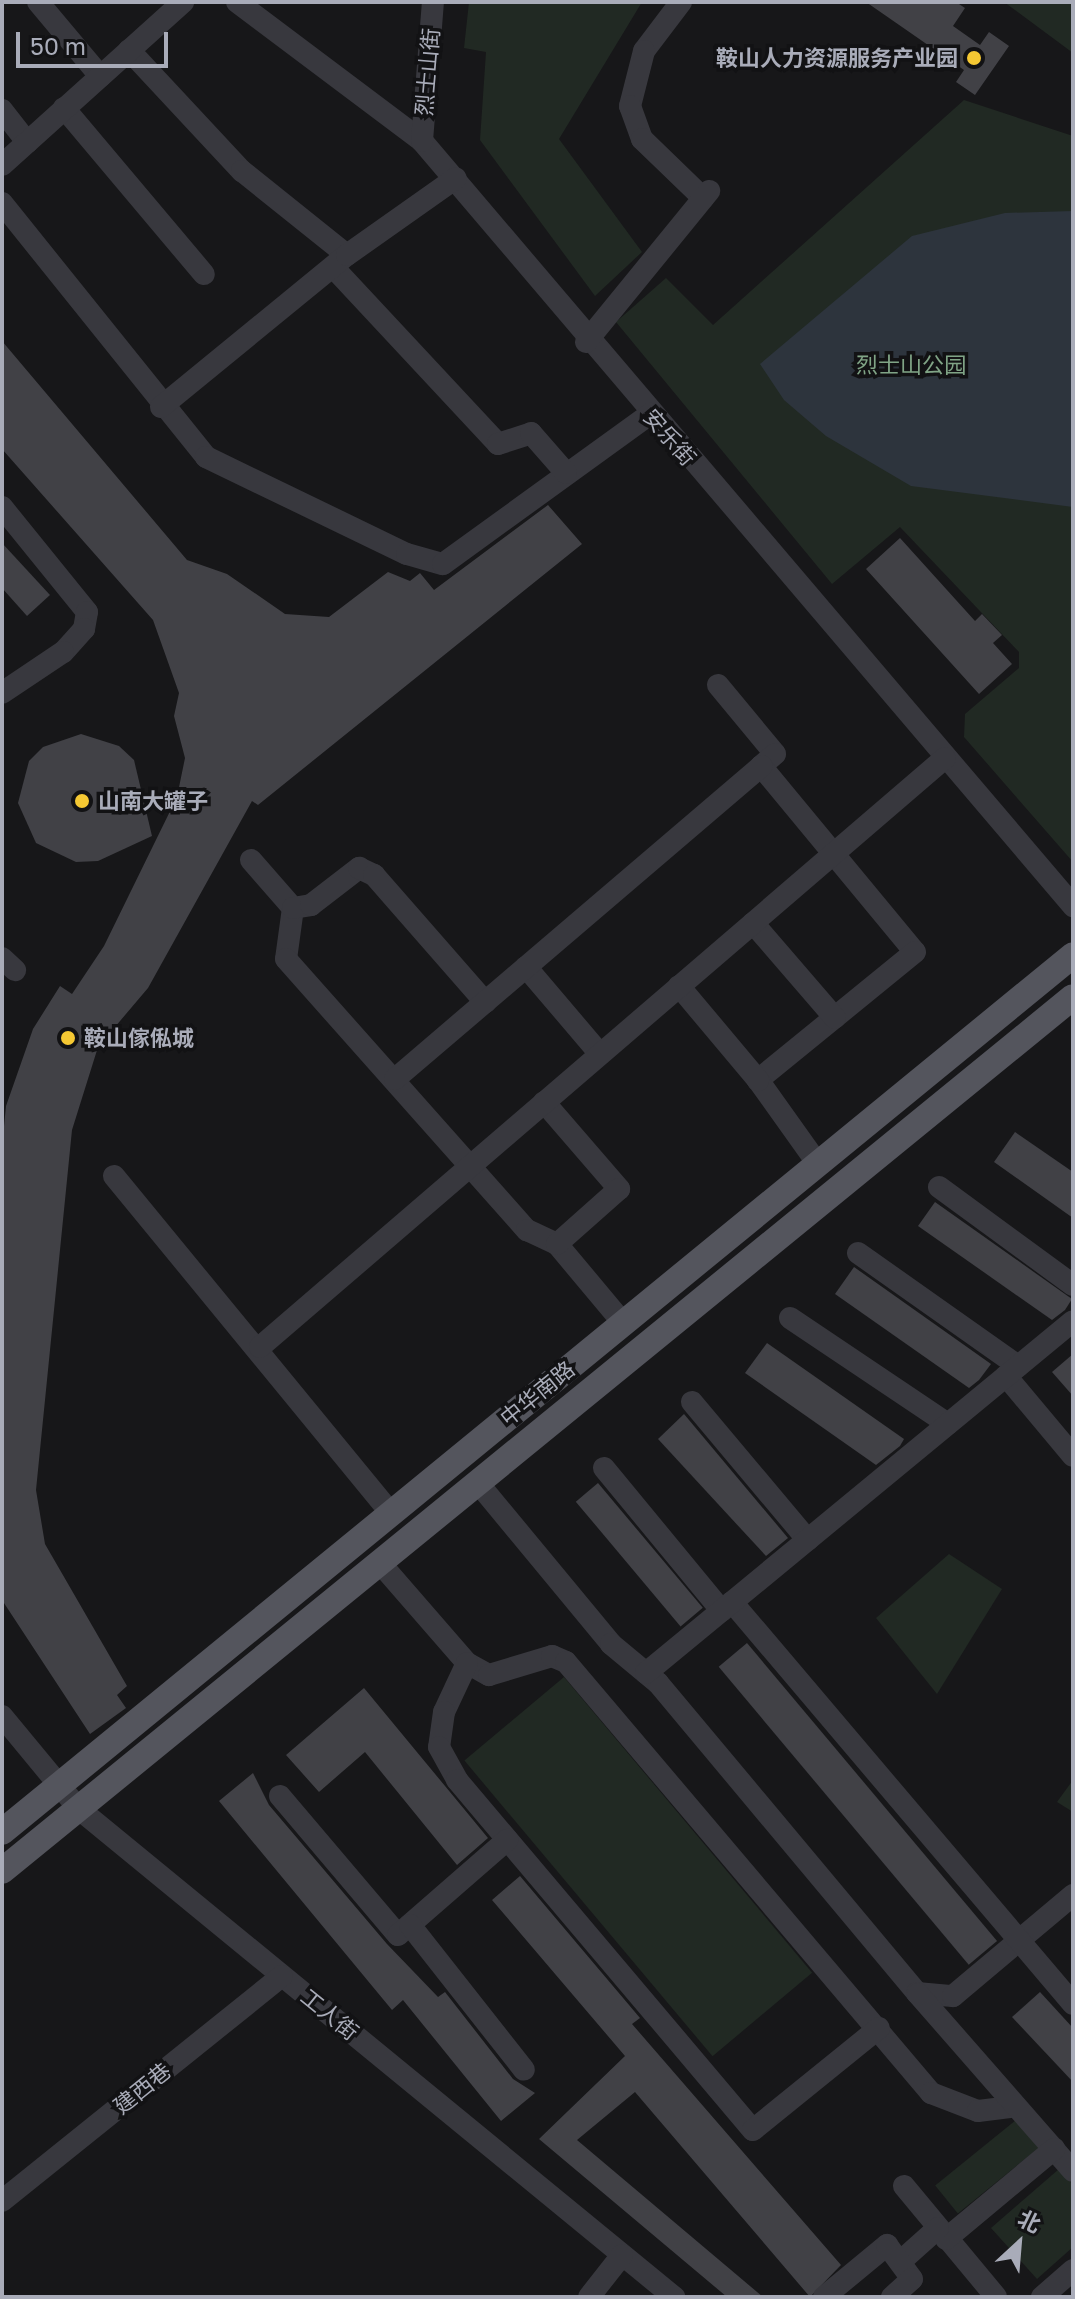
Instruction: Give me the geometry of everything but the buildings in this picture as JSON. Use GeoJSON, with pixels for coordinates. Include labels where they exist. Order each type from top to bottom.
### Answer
{"type":"FeatureCollection","features":[{"type":"Feature","properties":{"kind":"main road","name":"中华南路"},"geometry":{"type":"LineString","coordinates":[[2,1832],[1073,955]]}},
{"type":"Feature","properties":{"kind":"main road","name":"中华南路"},"geometry":{"type":"LineString","coordinates":[[2,1871],[1073,997]]}},
{"type":"Feature","properties":{"kind":"street"},"geometry":{"type":"LineString","coordinates":[[38,2],[100,76]]}},
{"type":"Feature","properties":{"kind":"street"},"geometry":{"type":"LineString","coordinates":[[2,165],[183,2]]}},
{"type":"Feature","properties":{"kind":"street","name":"安乐街"},"geometry":{"type":"LineString","coordinates":[[237,2],[422,141],[456,178],[586,342],[1073,906]]}},
{"type":"Feature","properties":{"kind":"street","name":"烈士山街"},"geometry":{"type":"LineString","coordinates":[[422,141],[433,2]]}},
{"type":"Feature","properties":{"kind":"street"},"geometry":{"type":"LineString","coordinates":[[586,342],[706,194],[642,139],[630,106],[644,51],[681,2]]}},
{"type":"Feature","properties":{"kind":"street"},"geometry":{"type":"LineString","coordinates":[[129,50],[242,171],[340,261],[498,444],[531,433],[566,473]]}},
{"type":"Feature","properties":{"kind":"street"},"geometry":{"type":"LineString","coordinates":[[64,108],[204,274]]}},
{"type":"Feature","properties":{"kind":"street"},"geometry":{"type":"LineString","coordinates":[[2,110],[27,142]]}},
{"type":"Feature","properties":{"kind":"street"},"geometry":{"type":"LineString","coordinates":[[161,407],[340,261],[456,178]]}},
{"type":"Feature","properties":{"kind":"street"},"geometry":{"type":"LineString","coordinates":[[2,203],[161,407],[206,457],[407,554],[443,564],[650,414]]}},
{"type":"Feature","properties":{"kind":"street"},"geometry":{"type":"LineString","coordinates":[[2,507],[87,612],[84,629],[63,652],[2,693]]}},
{"type":"Feature","properties":{"kind":"street"},"geometry":{"type":"LineString","coordinates":[[395,1079],[775,754],[718,685]]}},
{"type":"Feature","properties":{"kind":"street"},"geometry":{"type":"LineString","coordinates":[[260,1347],[945,758]]}},
{"type":"Feature","properties":{"kind":"street"},"geometry":{"type":"LineString","coordinates":[[758,1080],[915,952],[761,766]]}},
{"type":"Feature","properties":{"kind":"street"},"geometry":{"type":"LineString","coordinates":[[251,860],[293,908],[286,959],[527,1230],[557,1244],[623,1323]]}},
{"type":"Feature","properties":{"kind":"street"},"geometry":{"type":"LineString","coordinates":[[293,908],[311,905],[359,868],[374,875],[485,1002]]}},
{"type":"Feature","properties":{"kind":"street"},"geometry":{"type":"LineString","coordinates":[[753,923],[835,1018]]}},
{"type":"Feature","properties":{"kind":"street"},"geometry":{"type":"LineString","coordinates":[[526,967],[600,1054]]}},
{"type":"Feature","properties":{"kind":"street"},"geometry":{"type":"LineString","coordinates":[[679,986],[758,1080],[818,1164]]}},
{"type":"Feature","properties":{"kind":"street"},"geometry":{"type":"LineString","coordinates":[[544,1102],[619,1189],[557,1244]]}},
{"type":"Feature","properties":{"kind":"street"},"geometry":{"type":"LineString","coordinates":[[114,1176],[260,1347],[391,1513]]}},
{"type":"Feature","properties":{"kind":"street"},"geometry":{"type":"LineString","coordinates":[[939,1187],[1073,1285]]}},
{"type":"Feature","properties":{"kind":"street"},"geometry":{"type":"LineString","coordinates":[[858,1253],[1012,1371],[1073,1456]]}},
{"type":"Feature","properties":{"kind":"street"},"geometry":{"type":"LineString","coordinates":[[790,1318],[948,1424]]}},
{"type":"Feature","properties":{"kind":"street"},"geometry":{"type":"LineString","coordinates":[[646,1673],[1073,1321]]}},
{"type":"Feature","properties":{"kind":"street"},"geometry":{"type":"LineString","coordinates":[[692,1402],[808,1540]]}},
{"type":"Feature","properties":{"kind":"street"},"geometry":{"type":"LineString","coordinates":[[604,1468],[1073,2004]]}},
{"type":"Feature","properties":{"kind":"street"},"geometry":{"type":"LineString","coordinates":[[478,1483],[611,1644],[646,1673],[917,1993],[1073,2171]]}},
{"type":"Feature","properties":{"kind":"street"},"geometry":{"type":"LineString","coordinates":[[380,1563],[467,1663],[489,1675],[552,1656],[566,1662],[931,2093],[950,2105],[1016,2106]]}},
{"type":"Feature","properties":{"kind":"street"},"geometry":{"type":"LineString","coordinates":[[467,1663],[444,1712],[439,1747],[507,1840],[753,2130],[879,2028]]}},
{"type":"Feature","properties":{"kind":"street","name":"工人街"},"geometry":{"type":"LineString","coordinates":[[2,1716],[79,1809],[674,2297]]}},
{"type":"Feature","properties":{"kind":"street"},"geometry":{"type":"LineString","coordinates":[[280,1796],[398,1935],[507,1840]]}},
{"type":"Feature","properties":{"kind":"street"},"geometry":{"type":"LineString","coordinates":[[917,1993],[953,1996],[1021,1942],[1073,1895]]}},
{"type":"Feature","properties":{"kind":"street"},"geometry":{"type":"LineString","coordinates":[[410,1925],[524,2070]]}},
{"type":"Feature","properties":{"kind":"street","name":"建西巷"},"geometry":{"type":"LineString","coordinates":[[2,2201],[282,1976]]}},
{"type":"Feature","properties":{"kind":"street"},"geometry":{"type":"LineString","coordinates":[[953,1996],[953,2034]]}},
{"type":"Feature","properties":{"kind":"street"},"geometry":{"type":"LineString","coordinates":[[892,2297],[906,2270],[942,2233],[1054,2149]]}},
{"type":"Feature","properties":{"kind":"street"},"geometry":{"type":"LineString","coordinates":[[904,2186],[996,2297]]}},
{"type":"Feature","properties":{"kind":"street"},"geometry":{"type":"LineString","coordinates":[[824,2297],[887,2245],[927,2297]]}},
{"type":"Feature","properties":{"kind":"street"},"geometry":{"type":"LineString","coordinates":[[589,2297],[622,2255]]}},
{"type":"Feature","properties":{"kind":"street"},"geometry":{"type":"LineString","coordinates":[[1042,2297],[1073,2270]]}},
{"type":"Feature","properties":{"kind":"green space"},"geometry":{"type":"Polygon","coordinates":[[[469,2],[642,2],[559,139],[642,252],[595,296],[480,140],[486,52],[464,48],[469,2]]]}},
{"type":"Feature","properties":{"kind":"green space"},"geometry":{"type":"Polygon","coordinates":[[[1004,2],[1073,2],[1073,53],[1004,2]]]}},
{"type":"Feature","properties":{"kind":"green space","name":"烈士山公园"},"geometry":{"type":"Polygon","coordinates":[[[964,100],[1073,136],[1073,862],[964,737],[965,714],[1019,668],[1019,652],[900,527],[832,584],[616,322],[666,278],[713,325],[964,100]]]}},
{"type":"Feature","properties":{"kind":"green space"},"geometry":{"type":"Polygon","coordinates":[[[949,1554],[1002,1589],[937,1694],[876,1618],[949,1554]]]}},
{"type":"Feature","properties":{"kind":"green space"},"geometry":{"type":"Polygon","coordinates":[[[564,1677],[812,1973],[713,2056],[464,1761],[564,1677]]]}},
{"type":"Feature","properties":{"kind":"green space"},"geometry":{"type":"Polygon","coordinates":[[[1073,1780],[1073,1812],[1057,1802],[1073,1780]]]}},
{"type":"Feature","properties":{"kind":"green space"},"geometry":{"type":"Polygon","coordinates":[[[1016,2120],[1039,2148],[958,2213],[935,2185],[1016,2120]]]}},
{"type":"Feature","properties":{"kind":"green space"},"geometry":{"type":"Polygon","coordinates":[[[1059,2169],[1073,2185],[1073,2247],[1037,2279],[991,2228],[1059,2169]]]}},
{"type":"Feature","properties":{"kind":"shaded area"},"geometry":{"type":"Polygon","coordinates":[[[1073,211],[1073,507],[911,486],[826,436],[784,400],[760,364],[912,236],[1005,213],[1073,211]]]}},
{"type":"Feature","properties":{"kind":"place","name":"鞍山人力资源服务产业园"},"geometry":{"type":"Point","coordinates":[974,58]}},
{"type":"Feature","properties":{"kind":"place","name":"山南大罐子"},"geometry":{"type":"Point","coordinates":[82,801]}},
{"type":"Feature","properties":{"kind":"place","name":"鞍山傢俬城"},"geometry":{"type":"Point","coordinates":[68,1038]}}]}
